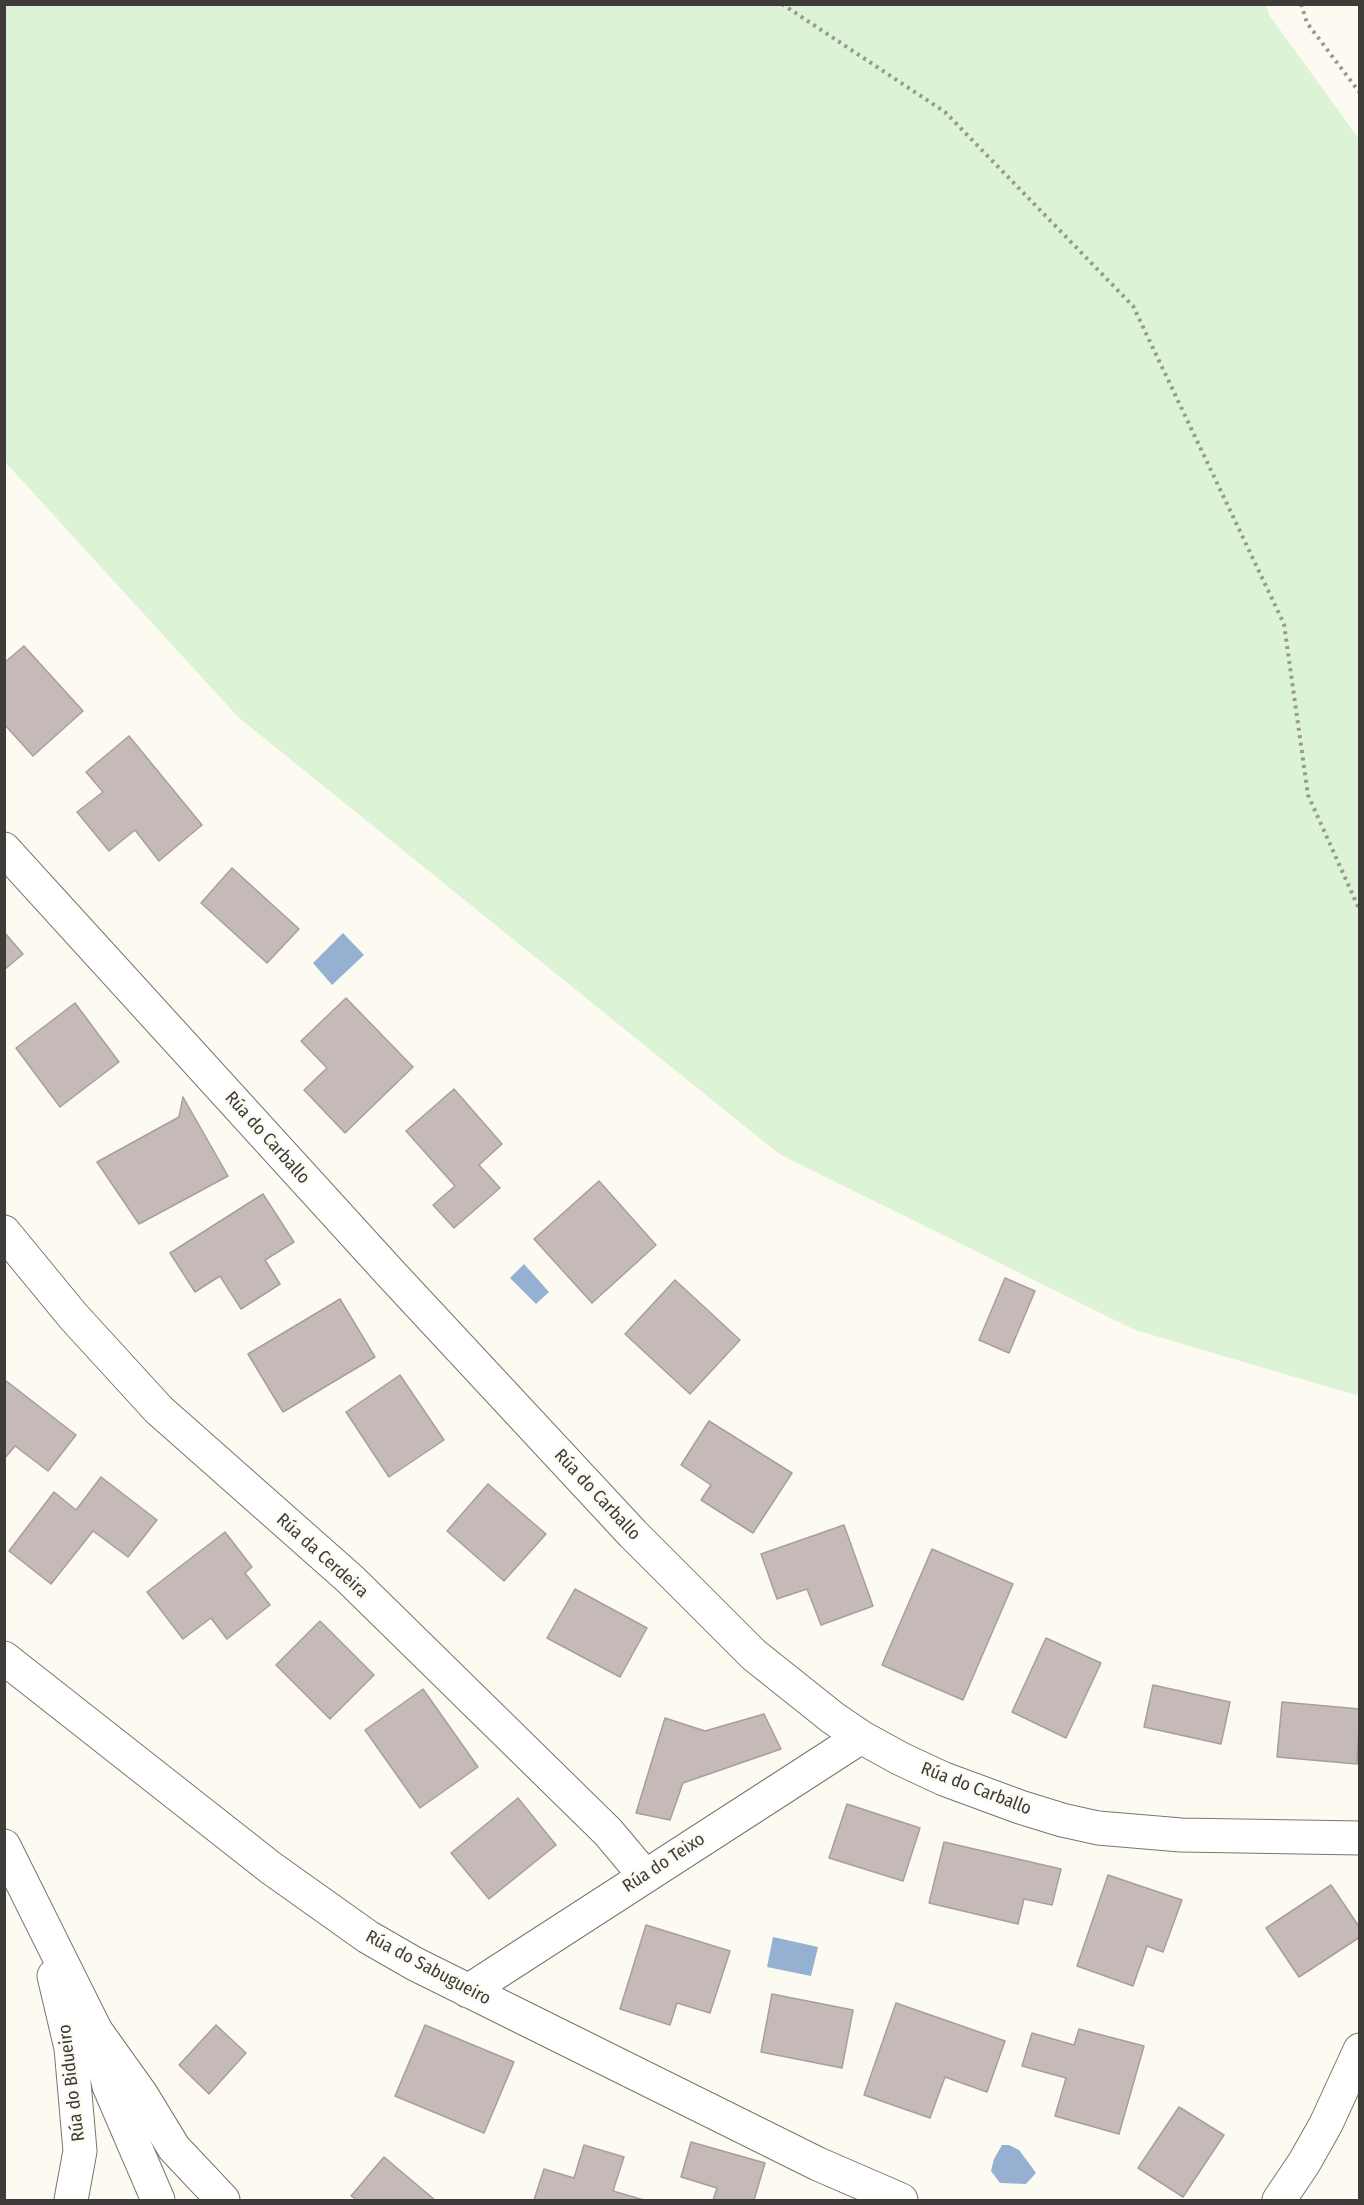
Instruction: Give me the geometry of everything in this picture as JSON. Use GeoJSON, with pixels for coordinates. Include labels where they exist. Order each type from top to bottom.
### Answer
{"type":"FeatureCollection","features":[{"type":"Feature","properties":{"kind":"street","name":"Rúa do Carballo"},"geometry":{"type":"LineString","coordinates":[[4,849],[393,1276],[640,1542],[754,1655],[810,1700],[861,1737],[901,1759],[983,1794],[1052,1817],[1089,1826],[1136,1832],[1359,1838]]}},
{"type":"Feature","properties":{"kind":"street","name":"Rúa da Cerdeira"},"geometry":{"type":"LineString","coordinates":[[4,1232],[73,1316],[159,1410],[350,1579],[608,1832],[645,1876]]}},
{"type":"Feature","properties":{"kind":"street","name":"Rúa do Sabugueiro"},"geometry":{"type":"LineString","coordinates":[[4,1658],[271,1868],[321,1906],[368,1937],[468,1991],[818,2164],[901,2200]]}},
{"type":"Feature","properties":{"kind":"street","name":"Rúa do Teixo"},"geometry":{"type":"LineString","coordinates":[[468,1991],[861,1737]]}},
{"type":"Feature","properties":{"kind":"street","name":"Rúa do Bidueiro"},"geometry":{"type":"LineString","coordinates":[[4,1846],[96,2031],[141,2094],[174,2148],[223,2200]]}},
{"type":"Feature","properties":{"kind":"street","name":"Rúa do Bidueiro"},"geometry":{"type":"LineString","coordinates":[[46,1930],[71,2048],[80,2151],[71,2200]]}},
{"type":"Feature","properties":{"kind":"street","name":"Rúa do Bidueiro"},"geometry":{"type":"LineString","coordinates":[[96,2031],[109,2086],[158,2200]]}},
{"type":"Feature","properties":{"kind":"street"},"geometry":{"type":"LineString","coordinates":[[1279,2200],[1305,2163],[1326,2124],[1359,2050]]}},
{"type":"Feature","properties":{"kind":"street"},"geometry":{"type":"LineString","coordinates":[[80,2151],[93,2094],[109,2086],[123,2086],[141,2094]]}},
{"type":"Feature","properties":{"kind":"path"},"geometry":{"type":"LineString","coordinates":[[782,4],[945,112],[1133,306],[1284,624],[1308,795],[1359,911]]}},
{"type":"Feature","properties":{"kind":"path"},"geometry":{"type":"LineString","coordinates":[[1301,4],[1307,23],[1359,93]]}},
{"type":"Feature","properties":{"kind":"green space"},"geometry":{"type":"Polygon","coordinates":[[[5,4],[1266,5],[1270,16],[1359,139],[1359,1396],[1135,1330],[779,1154],[238,717],[5,462],[5,4]]]}},
{"type":"Feature","properties":{"kind":"water"},"geometry":{"type":"Polygon","coordinates":[[[343,933],[364,955],[332,985],[313,963],[343,933]]]}},
{"type":"Feature","properties":{"kind":"water"},"geometry":{"type":"Polygon","coordinates":[[[524,1264],[549,1292],[536,1304],[510,1278],[524,1264]]]}},
{"type":"Feature","properties":{"kind":"water"},"geometry":{"type":"Polygon","coordinates":[[[773,1937],[818,1947],[811,1976],[767,1967],[773,1937]]]}},
{"type":"Feature","properties":{"kind":"water"},"geometry":{"type":"Polygon","coordinates":[[[1002,2145],[1009,2145],[1019,2150],[1036,2173],[1026,2184],[1000,2183],[991,2171],[994,2159],[1002,2145]]]}},
{"type":"Feature","properties":{"kind":"building"},"geometry":{"type":"Polygon","coordinates":[[[24,646],[83,711],[33,756],[4,724],[4,663],[24,646]]]}},
{"type":"Feature","properties":{"kind":"building"},"geometry":{"type":"Polygon","coordinates":[[[129,736],[202,825],[159,861],[135,830],[109,851],[77,812],[103,792],[86,772],[129,736]]]}},
{"type":"Feature","properties":{"kind":"building"},"geometry":{"type":"Polygon","coordinates":[[[232,868],[299,929],[267,963],[201,903],[232,868]]]}},
{"type":"Feature","properties":{"kind":"building"},"geometry":{"type":"Polygon","coordinates":[[[4,932],[23,954],[4,970],[4,932]]]}},
{"type":"Feature","properties":{"kind":"building"},"geometry":{"type":"Polygon","coordinates":[[[346,998],[413,1067],[345,1133],[304,1090],[327,1068],[301,1041],[346,998]]]}},
{"type":"Feature","properties":{"kind":"building"},"geometry":{"type":"Polygon","coordinates":[[[75,1003],[119,1062],[60,1107],[16,1048],[75,1003]]]}},
{"type":"Feature","properties":{"kind":"building"},"geometry":{"type":"Polygon","coordinates":[[[454,1089],[502,1144],[479,1165],[500,1188],[454,1228],[433,1205],[455,1186],[406,1131],[454,1089]]]}},
{"type":"Feature","properties":{"kind":"building"},"geometry":{"type":"Polygon","coordinates":[[[183,1097],[228,1176],[139,1224],[97,1162],[179,1117],[183,1097]]]}},
{"type":"Feature","properties":{"kind":"building"},"geometry":{"type":"Polygon","coordinates":[[[599,1181],[656,1245],[592,1303],[534,1239],[599,1181]]]}},
{"type":"Feature","properties":{"kind":"building"},"geometry":{"type":"Polygon","coordinates":[[[263,1194],[294,1242],[265,1260],[280,1284],[241,1309],[220,1276],[195,1292],[170,1253],[263,1194]]]}},
{"type":"Feature","properties":{"kind":"building"},"geometry":{"type":"Polygon","coordinates":[[[1005,1278],[1035,1291],[1009,1353],[979,1340],[1005,1278]]]}},
{"type":"Feature","properties":{"kind":"building"},"geometry":{"type":"Polygon","coordinates":[[[675,1280],[740,1340],[690,1394],[625,1334],[675,1280]]]}},
{"type":"Feature","properties":{"kind":"building"},"geometry":{"type":"Polygon","coordinates":[[[340,1299],[375,1357],[283,1412],[248,1354],[340,1299]]]}},
{"type":"Feature","properties":{"kind":"building"},"geometry":{"type":"Polygon","coordinates":[[[400,1375],[444,1440],[389,1477],[346,1412],[400,1375]]]}},
{"type":"Feature","properties":{"kind":"building"},"geometry":{"type":"Polygon","coordinates":[[[5,1380],[76,1435],[48,1471],[15,1446],[4,1459],[5,1380]]]}},
{"type":"Feature","properties":{"kind":"building"},"geometry":{"type":"Polygon","coordinates":[[[709,1421],[792,1473],[753,1533],[701,1500],[711,1485],[681,1465],[709,1421]]]}},
{"type":"Feature","properties":{"kind":"building"},"geometry":{"type":"Polygon","coordinates":[[[101,1477],[157,1520],[128,1557],[93,1531],[51,1584],[9,1551],[54,1492],[76,1510],[101,1477]]]}},
{"type":"Feature","properties":{"kind":"building"},"geometry":{"type":"Polygon","coordinates":[[[488,1484],[546,1534],[504,1581],[447,1531],[488,1484]]]}},
{"type":"Feature","properties":{"kind":"building"},"geometry":{"type":"Polygon","coordinates":[[[844,1525],[873,1606],[821,1625],[807,1589],[777,1599],[761,1554],[844,1525]]]}},
{"type":"Feature","properties":{"kind":"building"},"geometry":{"type":"Polygon","coordinates":[[[225,1532],[252,1567],[245,1573],[270,1605],[227,1639],[211,1618],[183,1639],[147,1592],[225,1532]]]}},
{"type":"Feature","properties":{"kind":"building"},"geometry":{"type":"Polygon","coordinates":[[[932,1549],[1013,1584],[963,1700],[882,1665],[932,1549]]]}},
{"type":"Feature","properties":{"kind":"building"},"geometry":{"type":"Polygon","coordinates":[[[575,1589],[647,1628],[620,1677],[547,1638],[575,1589]]]}},
{"type":"Feature","properties":{"kind":"building"},"geometry":{"type":"Polygon","coordinates":[[[320,1621],[374,1675],[330,1719],[276,1665],[320,1621]]]}},
{"type":"Feature","properties":{"kind":"building"},"geometry":{"type":"Polygon","coordinates":[[[1046,1638],[1101,1663],[1066,1738],[1012,1712],[1046,1638]]]}},
{"type":"Feature","properties":{"kind":"building"},"geometry":{"type":"Polygon","coordinates":[[[1153,1685],[1230,1702],[1221,1744],[1144,1727],[1153,1685]]]}},
{"type":"Feature","properties":{"kind":"building"},"geometry":{"type":"Polygon","coordinates":[[[423,1689],[478,1767],[420,1808],[365,1730],[423,1689]]]}},
{"type":"Feature","properties":{"kind":"building"},"geometry":{"type":"Polygon","coordinates":[[[1282,1702],[1360,1709],[1357,1764],[1277,1757],[1282,1702]]]}},
{"type":"Feature","properties":{"kind":"building"},"geometry":{"type":"Polygon","coordinates":[[[764,1714],[781,1749],[683,1783],[670,1820],[636,1813],[665,1718],[705,1731],[764,1714]]]}},
{"type":"Feature","properties":{"kind":"building"},"geometry":{"type":"Polygon","coordinates":[[[518,1798],[556,1845],[489,1899],[451,1853],[518,1798]]]}},
{"type":"Feature","properties":{"kind":"building"},"geometry":{"type":"Polygon","coordinates":[[[847,1804],[920,1828],[903,1881],[829,1858],[847,1804]]]}},
{"type":"Feature","properties":{"kind":"building"},"geometry":{"type":"Polygon","coordinates":[[[944,1842],[1061,1869],[1052,1905],[1024,1899],[1018,1924],[929,1903],[944,1842]]]}},
{"type":"Feature","properties":{"kind":"building"},"geometry":{"type":"Polygon","coordinates":[[[1108,1875],[1182,1900],[1163,1952],[1147,1946],[1133,1986],[1077,1966],[1108,1875]]]}},
{"type":"Feature","properties":{"kind":"building"},"geometry":{"type":"Polygon","coordinates":[[[1331,1885],[1360,1928],[1360,1937],[1299,1977],[1266,1928],[1331,1885]]]}},
{"type":"Feature","properties":{"kind":"building"},"geometry":{"type":"Polygon","coordinates":[[[646,1925],[730,1951],[710,2013],[677,2003],[670,2025],[620,2009],[646,1925]]]}},
{"type":"Feature","properties":{"kind":"building"},"geometry":{"type":"Polygon","coordinates":[[[772,1994],[853,2010],[842,2068],[761,2052],[772,1994]]]}},
{"type":"Feature","properties":{"kind":"building"},"geometry":{"type":"Polygon","coordinates":[[[896,2003],[1005,2041],[987,2092],[945,2077],[930,2118],[864,2095],[896,2003]]]}},
{"type":"Feature","properties":{"kind":"building"},"geometry":{"type":"Polygon","coordinates":[[[216,2025],[246,2053],[209,2094],[179,2065],[216,2025]]]}},
{"type":"Feature","properties":{"kind":"building"},"geometry":{"type":"Polygon","coordinates":[[[425,2025],[514,2062],[484,2133],[395,2096],[425,2025]]]}},
{"type":"Feature","properties":{"kind":"building"},"geometry":{"type":"Polygon","coordinates":[[[1079,2029],[1144,2046],[1119,2134],[1055,2116],[1066,2078],[1022,2066],[1032,2033],[1074,2045],[1079,2029]]]}},
{"type":"Feature","properties":{"kind":"building"},"geometry":{"type":"Polygon","coordinates":[[[1179,2107],[1224,2135],[1183,2197],[1138,2168],[1179,2107]]]}},
{"type":"Feature","properties":{"kind":"building"},"geometry":{"type":"Polygon","coordinates":[[[691,2142],[765,2163],[754,2200],[713,2200],[717,2188],[681,2177],[691,2142]]]}},
{"type":"Feature","properties":{"kind":"building"},"geometry":{"type":"Polygon","coordinates":[[[584,2145],[624,2157],[613,2191],[644,2200],[534,2200],[544,2169],[574,2178],[584,2145]]]}},
{"type":"Feature","properties":{"kind":"building"},"geometry":{"type":"Polygon","coordinates":[[[384,2157],[435,2200],[357,2200],[351,2196],[384,2157]]]}}]}
